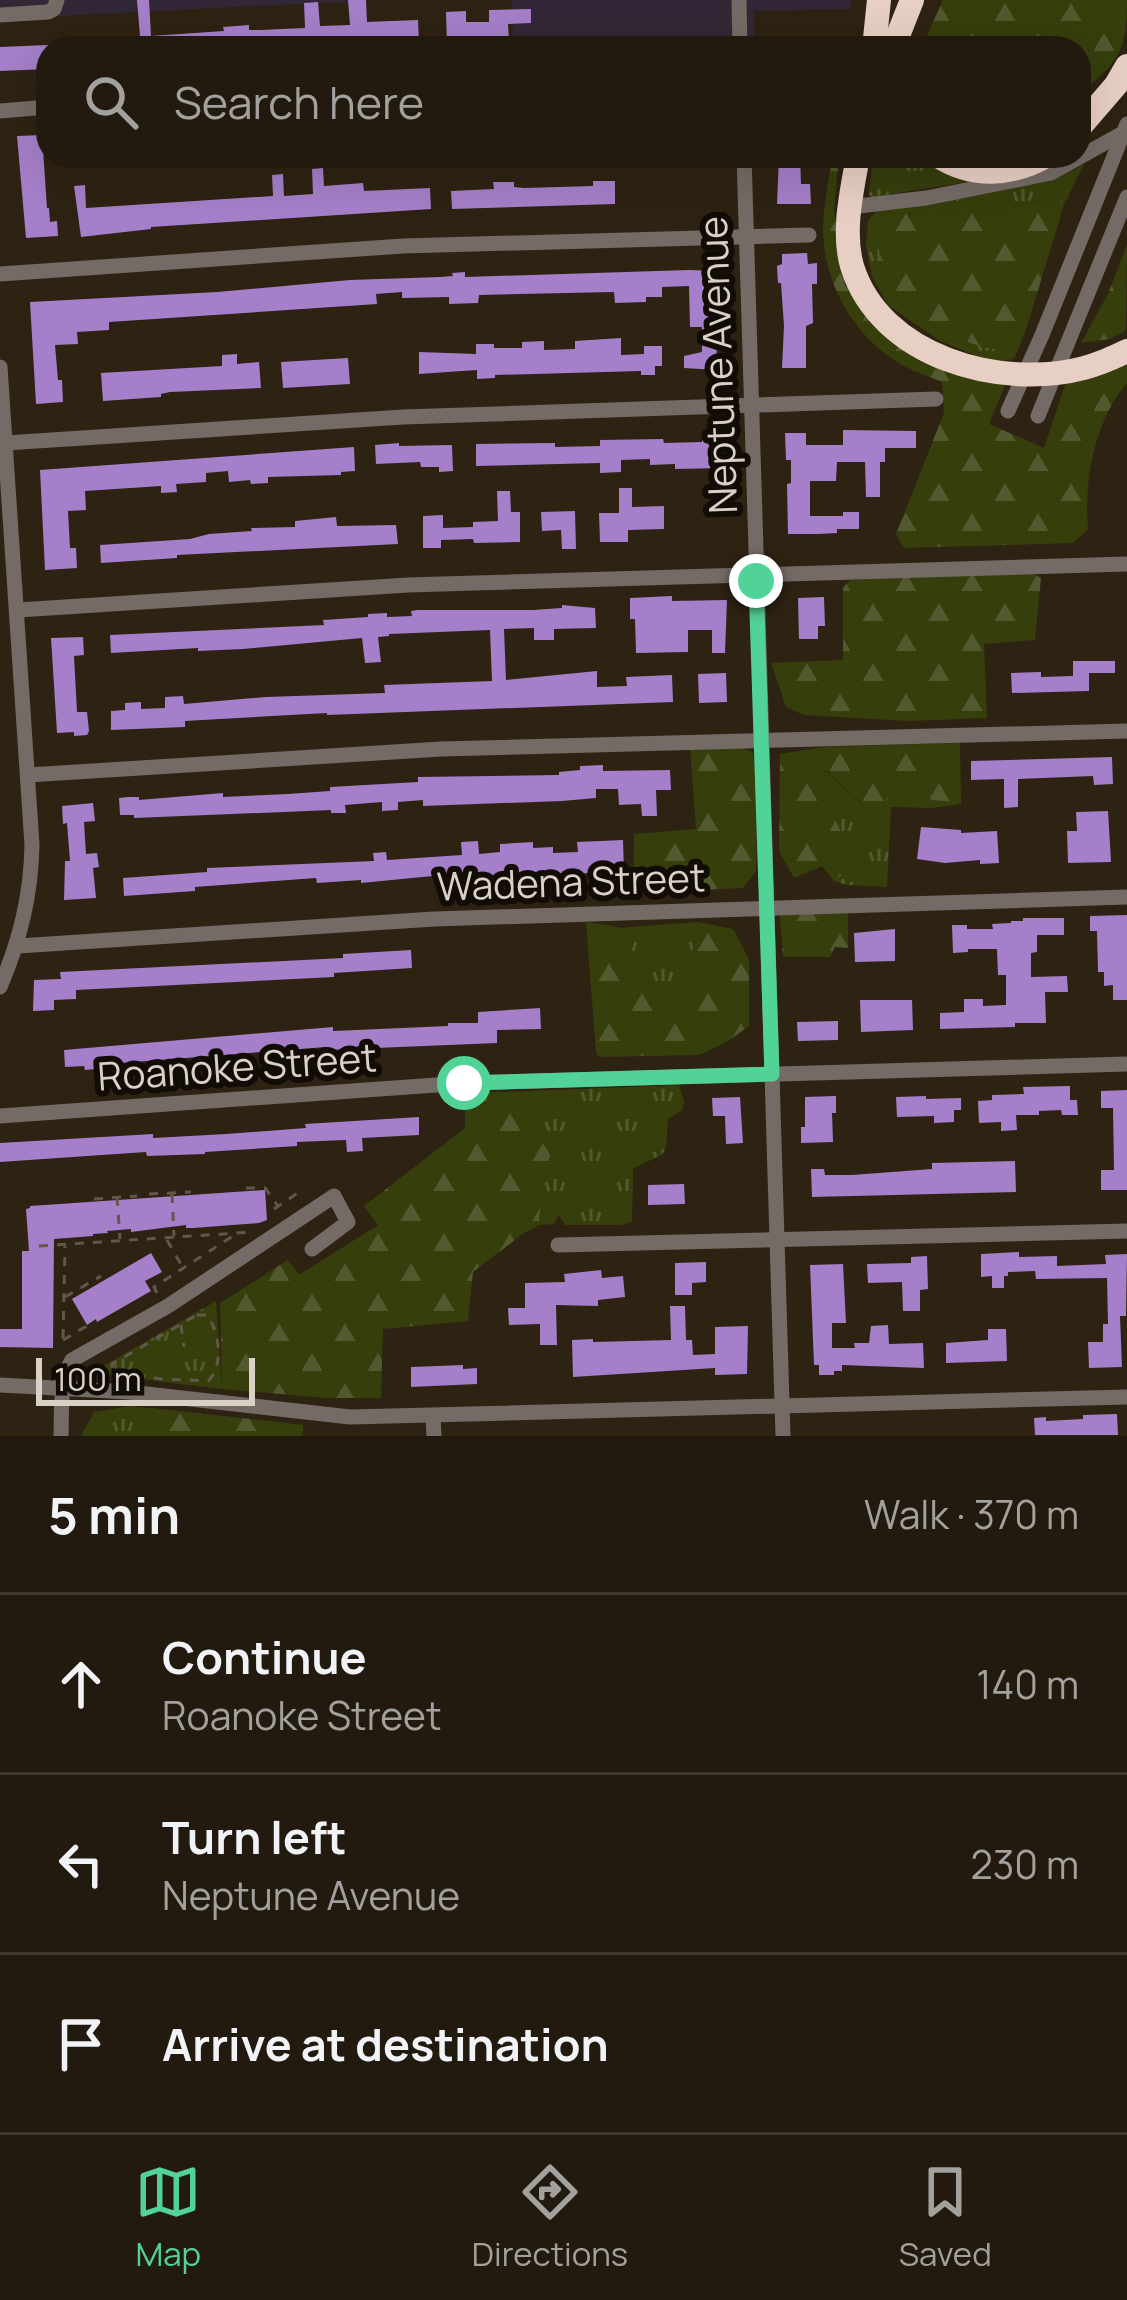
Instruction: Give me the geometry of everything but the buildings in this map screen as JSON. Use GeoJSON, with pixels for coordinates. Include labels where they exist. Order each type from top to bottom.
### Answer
{"type":"FeatureCollection","features":[{"type":"Feature","properties":{"kind":"highway"},"geometry":{"type":"LineString","coordinates":[[875,36],[879,0]]}},
{"type":"Feature","properties":{"kind":"highway"},"geometry":{"type":"LineString","coordinates":[[898,36],[912,0]]}},
{"type":"Feature","properties":{"kind":"highway"},"geometry":{"type":"LineString","coordinates":[[1091,114],[1127,66]]}},
{"type":"Feature","properties":{"kind":"highway"},"geometry":{"type":"LineString","coordinates":[[856,168],[848,237],[860,287],[874,311],[924,351],[984,370],[1016,373],[1079,370],[1127,351]]}},
{"type":"Feature","properties":{"kind":"highway"},"geometry":{"type":"LineString","coordinates":[[963,168],[989,173],[1020,168]]}},
{"type":"Feature","properties":{"kind":"street"},"geometry":{"type":"LineString","coordinates":[[0,15],[48,12],[56,0]]}},
{"type":"Feature","properties":{"kind":"street"},"geometry":{"type":"LineString","coordinates":[[739,0],[740,36]]}},
{"type":"Feature","properties":{"kind":"street"},"geometry":{"type":"LineString","coordinates":[[0,111],[36,108]]}},
{"type":"Feature","properties":{"kind":"street"},"geometry":{"type":"LineString","coordinates":[[1091,148],[1125,128]]}},
{"type":"Feature","properties":{"kind":"street"},"geometry":{"type":"LineString","coordinates":[[1008,411],[1125,128]]}},
{"type":"Feature","properties":{"kind":"street","name":"Neptune Avenue"},"geometry":{"type":"LineString","coordinates":[[743,168],[782,1436]]}},
{"type":"Feature","properties":{"kind":"street"},"geometry":{"type":"LineString","coordinates":[[850,207],[926,198],[1058,168]]}},
{"type":"Feature","properties":{"kind":"street"},"geometry":{"type":"LineString","coordinates":[[1038,416],[1127,197]]}},
{"type":"Feature","properties":{"kind":"street"},"geometry":{"type":"LineString","coordinates":[[0,274],[403,246],[809,235]]}},
{"type":"Feature","properties":{"kind":"street"},"geometry":{"type":"LineString","coordinates":[[0,368],[32,875],[18,946],[0,987]]}},
{"type":"Feature","properties":{"kind":"street"},"geometry":{"type":"LineString","coordinates":[[6,443],[403,417],[935,399]]}},
{"type":"Feature","properties":{"kind":"street"},"geometry":{"type":"LineString","coordinates":[[18,610],[408,584],[1127,564]]}},
{"type":"Feature","properties":{"kind":"street"},"geometry":{"type":"LineString","coordinates":[[28,776],[441,749],[1127,731]]}},
{"type":"Feature","properties":{"kind":"street","name":"Wadena Street"},"geometry":{"type":"LineString","coordinates":[[18,946],[434,919],[1127,897]]}},
{"type":"Feature","properties":{"kind":"street","name":"Roanoke Street"},"geometry":{"type":"LineString","coordinates":[[0,1116],[464,1083],[1127,1064]]}},
{"type":"Feature","properties":{"kind":"street"},"geometry":{"type":"LineString","coordinates":[[61,1436],[63,1390],[72,1360],[168,1306],[334,1196],[348,1222],[312,1249]]}},
{"type":"Feature","properties":{"kind":"street"},"geometry":{"type":"LineString","coordinates":[[558,1245],[1127,1231]]}},
{"type":"Feature","properties":{"kind":"street"},"geometry":{"type":"LineString","coordinates":[[0,1385],[129,1392],[350,1417],[1127,1397]]}},
{"type":"Feature","properties":{"kind":"street"},"geometry":{"type":"LineString","coordinates":[[433,1416],[434,1436]]}},
{"type":"Feature","properties":{"kind":"path"},"geometry":{"type":"LineString","coordinates":[[247,1188],[265,1188],[276,1208],[302,1190]]}},
{"type":"Feature","properties":{"kind":"path"},"geometry":{"type":"LineString","coordinates":[[149,1194],[191,1192]]}},
{"type":"Feature","properties":{"kind":"path"},"geometry":{"type":"LineString","coordinates":[[172,1194],[174,1238]]}},
{"type":"Feature","properties":{"kind":"path"},"geometry":{"type":"LineString","coordinates":[[94,1198],[137,1196]]}},
{"type":"Feature","properties":{"kind":"path"},"geometry":{"type":"LineString","coordinates":[[117,1197],[120,1241]]}},
{"type":"Feature","properties":{"kind":"path"},"geometry":{"type":"LineString","coordinates":[[39,1246],[261,1232]]}},
{"type":"Feature","properties":{"kind":"path"},"geometry":{"type":"LineString","coordinates":[[157,1299],[154,1288],[236,1234]]}},
{"type":"Feature","properties":{"kind":"path"},"geometry":{"type":"LineString","coordinates":[[166,1239],[183,1270]]}},
{"type":"Feature","properties":{"kind":"path"},"geometry":{"type":"LineString","coordinates":[[65,1246],[63,1340],[85,1327],[92,1338]]}},
{"type":"Feature","properties":{"kind":"path"},"geometry":{"type":"LineString","coordinates":[[63,1298],[101,1276]]}},
{"type":"Feature","properties":{"kind":"path"},"geometry":{"type":"LineString","coordinates":[[64,1279],[77,1291]]}},
{"type":"Feature","properties":{"kind":"path"},"geometry":{"type":"LineString","coordinates":[[207,1315],[217,1332],[218,1361],[208,1381],[112,1370],[112,1364],[181,1325],[207,1315]]}},
{"type":"Feature","properties":{"kind":"path"},"geometry":{"type":"LineString","coordinates":[[181,1325],[184,1347]]}},
{"type":"Feature","properties":{"kind":"shaded area"},"geometry":{"type":"Polygon","coordinates":[[[0,0],[376,0],[0,19],[0,0]]]}},
{"type":"Feature","properties":{"kind":"shaded area"},"geometry":{"type":"Polygon","coordinates":[[[512,0],[850,0],[851,9],[754,11],[754,36],[513,36],[512,0]]]}},
{"type":"Feature","properties":{"kind":"green space"},"geometry":{"type":"Polygon","coordinates":[[[943,0],[1127,0],[1118,54],[1091,83],[1091,36],[927,36],[943,0]]]}},
{"type":"Feature","properties":{"kind":"green space"},"geometry":{"type":"Polygon","coordinates":[[[830,168],[838,168],[834,210],[845,285],[876,328],[1008,378],[989,424],[1044,448],[1067,379],[1127,363],[1127,383],[1106,415],[1094,452],[1088,529],[1073,543],[904,548],[896,534],[944,413],[942,382],[883,352],[844,307],[825,251],[830,168]]]}},
{"type":"Feature","properties":{"kind":"green space"},"geometry":{"type":"Polygon","coordinates":[[[872,168],[1042,168],[872,197],[872,168]]]}},
{"type":"Feature","properties":{"kind":"green space"},"geometry":{"type":"Polygon","coordinates":[[[1082,168],[1064,205],[1060,196],[995,211],[897,214],[1012,350],[1025,333],[1014,359],[995,363],[940,341],[888,305],[872,277],[866,245],[868,220],[878,210],[1059,177],[1082,168]]]}},
{"type":"Feature","properties":{"kind":"green space"},"geometry":{"type":"Polygon","coordinates":[[[1061,196],[1064,205],[1025,333],[1013,350],[982,346],[953,335],[888,286],[879,253],[879,220],[896,214],[995,211],[1061,196]]]}},
{"type":"Feature","properties":{"kind":"green space"},"geometry":{"type":"Polygon","coordinates":[[[1127,245],[1126,330],[1110,339],[1081,343],[1108,294],[1127,245]]]}},
{"type":"Feature","properties":{"kind":"green space"},"geometry":{"type":"Polygon","coordinates":[[[1031,572],[1041,578],[1035,640],[984,644],[987,718],[908,721],[804,715],[786,707],[771,663],[843,660],[843,588],[850,580],[1031,572]]]}},
{"type":"Feature","properties":{"kind":"green space"},"geometry":{"type":"Polygon","coordinates":[[[960,743],[961,804],[927,799],[902,781],[887,797],[879,820],[825,770],[815,776],[844,839],[847,871],[834,881],[822,866],[794,878],[779,851],[780,754],[824,747],[960,743]]]}},
{"type":"Feature","properties":{"kind":"green space"},"geometry":{"type":"Polygon","coordinates":[[[690,748],[753,752],[756,871],[743,888],[633,893],[634,834],[696,829],[690,748]]]}},
{"type":"Feature","properties":{"kind":"green space"},"geometry":{"type":"Polygon","coordinates":[[[824,770],[878,819],[887,797],[902,781],[927,799],[961,804],[891,807],[887,887],[846,885],[834,881],[846,871],[815,776],[824,770]]]}},
{"type":"Feature","properties":{"kind":"green space"},"geometry":{"type":"Polygon","coordinates":[[[785,912],[848,913],[848,948],[835,947],[830,957],[783,957],[780,917],[785,912]]]}},
{"type":"Feature","properties":{"kind":"green space"},"geometry":{"type":"Polygon","coordinates":[[[586,922],[618,927],[630,941],[630,971],[660,1016],[687,978],[698,922],[733,929],[749,959],[749,1026],[699,1055],[600,1057],[586,922]]]}},
{"type":"Feature","properties":{"kind":"green space"},"geometry":{"type":"Polygon","coordinates":[[[698,922],[687,978],[660,1017],[630,971],[630,941],[618,928],[698,922]]]}},
{"type":"Feature","properties":{"kind":"green space"},"geometry":{"type":"Polygon","coordinates":[[[679,1085],[684,1102],[682,1110],[668,1119],[663,1153],[633,1169],[632,1222],[565,1225],[559,1215],[554,1224],[539,1225],[552,1147],[530,1091],[679,1085]]]}},
{"type":"Feature","properties":{"kind":"green space"},"geometry":{"type":"Polygon","coordinates":[[[530,1091],[552,1147],[539,1225],[473,1272],[468,1321],[383,1329],[381,1398],[222,1389],[220,1303],[288,1260],[299,1275],[378,1225],[364,1206],[465,1128],[465,1093],[530,1091]]]}},
{"type":"Feature","properties":{"kind":"green space"},"geometry":{"type":"Polygon","coordinates":[[[216,1301],[222,1389],[91,1373],[216,1301]]]}},
{"type":"Feature","properties":{"kind":"green space"},"geometry":{"type":"Polygon","coordinates":[[[130,1406],[303,1425],[302,1436],[81,1436],[94,1412],[130,1406]]]}},
{"type":"Feature","properties":{"kind":"green space"},"geometry":{"type":"Polygon","coordinates":[[[151,1408],[303,1425],[302,1436],[156,1436],[151,1408]]]}},
{"type":"Feature","properties":{"kind":"route"},"geometry":{"type":"LineString","coordinates":[[464,1083],[772,1074],[756,581]]}}]}
